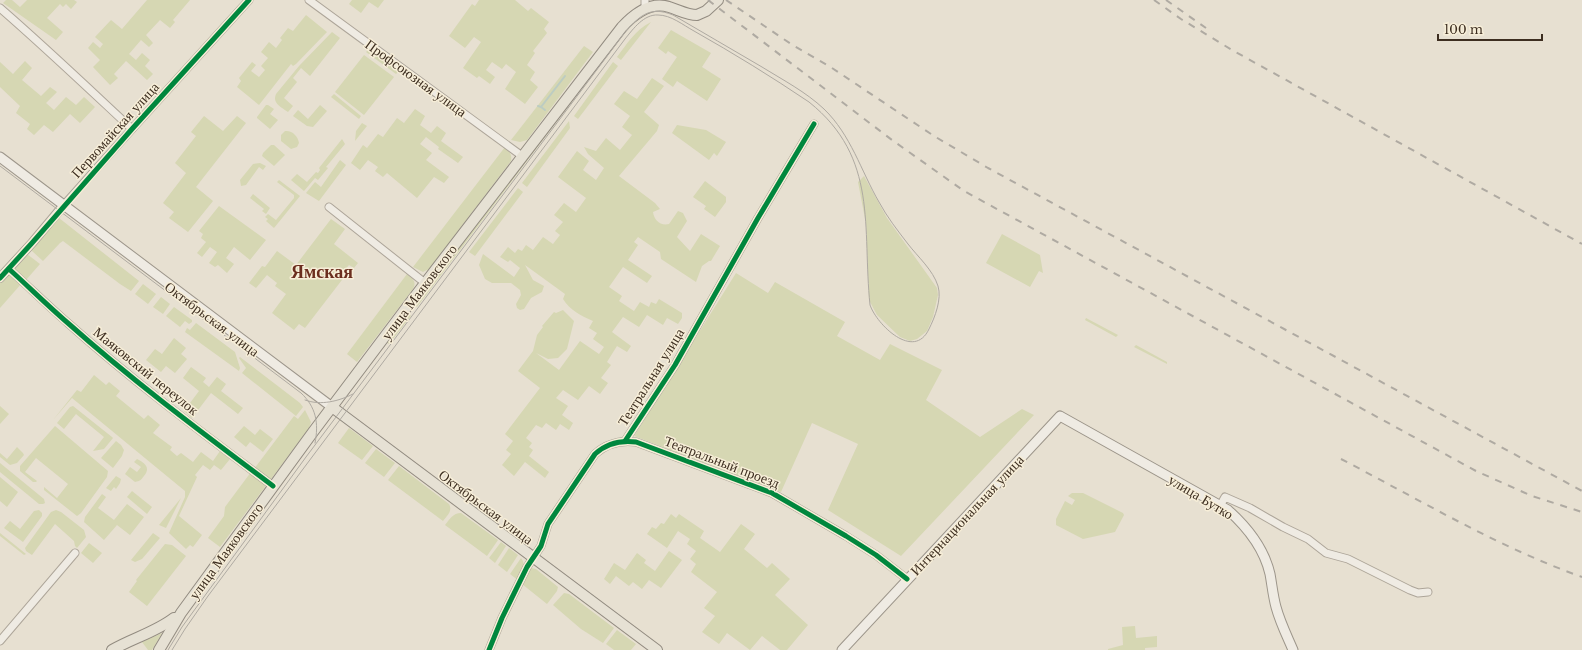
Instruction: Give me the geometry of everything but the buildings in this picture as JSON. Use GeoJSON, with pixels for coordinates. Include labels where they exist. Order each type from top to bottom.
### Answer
{"type":"FeatureCollection","features":[{"type":"Feature","properties":{"kind":"main road","name":"улица Маяковского"},"geometry":{"type":"LineString","coordinates":[[158,650],[180,613],[332,407],[425,283],[622,27],[645,4],[661,5],[678,11],[700,15],[718,0]]}},
{"type":"Feature","properties":{"kind":"main road","name":"Октябрьская улица"},"geometry":{"type":"LineString","coordinates":[[0,157],[657,650]]}},
{"type":"Feature","properties":{"kind":"main road","name":"улица Бутко"},"geometry":{"type":"LineString","coordinates":[[1060,416],[1228,510],[1242,524],[1256,542],[1265,558],[1270,573],[1276,607],[1293,650]]}},
{"type":"Feature","properties":{"kind":"main road","name":"Интернациональная улица"},"geometry":{"type":"LineString","coordinates":[[842,650],[1060,416]]}},
{"type":"Feature","properties":{"kind":"main road"},"geometry":{"type":"LineString","coordinates":[[114,649],[162,627],[180,613]]}},
{"type":"Feature","properties":{"kind":"street","name":"Первомайская улица"},"geometry":{"type":"LineString","coordinates":[[0,278],[249,0]]}},
{"type":"Feature","properties":{"kind":"street","name":"Профсоюзная улица"},"geometry":{"type":"LineString","coordinates":[[309,0],[522,156]]}},
{"type":"Feature","properties":{"kind":"street"},"geometry":{"type":"LineString","coordinates":[[658,0],[678,11]]}},
{"type":"Feature","properties":{"kind":"street"},"geometry":{"type":"LineString","coordinates":[[0,8],[53,54],[70,72],[132,129]]}},
{"type":"Feature","properties":{"kind":"street","name":"Театральная улица"},"geometry":{"type":"LineString","coordinates":[[489,650],[502,618],[533,558],[541,546],[548,524],[596,454],[604,447],[625,441],[675,365],[758,218],[814,124]]}},
{"type":"Feature","properties":{"kind":"street"},"geometry":{"type":"LineString","coordinates":[[329,207],[425,283]]}},
{"type":"Feature","properties":{"kind":"street","name":"Маяковский переулок"},"geometry":{"type":"LineString","coordinates":[[9,268],[69,325],[218,445],[274,486]]}},
{"type":"Feature","properties":{"kind":"street","name":"Театральный проезд"},"geometry":{"type":"LineString","coordinates":[[625,441],[636,442],[772,493],[876,555],[907,579]]}},
{"type":"Feature","properties":{"kind":"street"},"geometry":{"type":"LineString","coordinates":[[1220,506],[1225,497],[1250,508],[1282,527],[1308,539],[1326,553],[1348,559],[1410,590],[1418,593],[1428,592]]}},
{"type":"Feature","properties":{"kind":"street"},"geometry":{"type":"LineString","coordinates":[[0,641],[76,553]]}},
{"type":"Feature","properties":{"kind":"green space"},"geometry":{"type":"Polygon","coordinates":[[[6,0],[12,0],[20,7],[27,0],[74,0],[77,2],[71,9],[66,4],[63,7],[60,4],[47,18],[63,32],[56,40],[3,3],[6,0]]]}},
{"type":"Feature","properties":{"kind":"green space"},"geometry":{"type":"Polygon","coordinates":[[[147,0],[190,0],[173,20],[175,22],[170,28],[160,20],[146,35],[153,43],[149,47],[141,40],[129,54],[136,60],[142,53],[150,60],[145,66],[153,74],[147,80],[126,61],[114,74],[118,78],[110,85],[93,67],[100,60],[88,48],[93,42],[100,48],[103,44],[95,37],[111,20],[122,29],[147,0]]]}},
{"type":"Feature","properties":{"kind":"green space"},"geometry":{"type":"Polygon","coordinates":[[[352,0],[384,0],[378,8],[369,2],[361,13],[349,4],[352,0]]]}},
{"type":"Feature","properties":{"kind":"green space"},"geometry":{"type":"Polygon","coordinates":[[[479,0],[515,0],[528,11],[531,8],[549,22],[544,29],[547,33],[533,51],[535,53],[527,65],[535,72],[530,80],[538,87],[525,104],[505,89],[516,72],[506,64],[502,69],[492,62],[486,70],[495,77],[490,84],[479,76],[477,78],[463,68],[481,42],[474,37],[465,48],[449,36],[472,4],[475,6],[479,0]]]}},
{"type":"Feature","properties":{"kind":"green space"},"geometry":{"type":"Polygon","coordinates":[[[306,15],[327,32],[296,64],[293,66],[291,64],[259,105],[237,87],[241,81],[239,78],[252,62],[256,65],[251,71],[259,77],[265,70],[261,66],[268,58],[261,52],[269,42],[276,48],[282,40],[280,38],[288,28],[293,31],[306,15]]]}},
{"type":"Feature","properties":{"kind":"green space"},"geometry":{"type":"Polygon","coordinates":[[[651,22],[621,60],[617,57],[636,33],[651,22]]]}},
{"type":"Feature","properties":{"kind":"green space"},"geometry":{"type":"Polygon","coordinates":[[[671,30],[711,53],[702,67],[721,79],[707,101],[677,81],[673,87],[662,79],[677,57],[668,51],[666,54],[658,48],[671,30]]]}},
{"type":"Feature","properties":{"kind":"green space"},"geometry":{"type":"Polygon","coordinates":[[[332,32],[340,38],[310,76],[301,68],[293,78],[297,82],[284,98],[293,106],[288,112],[276,102],[276,94],[299,66],[332,32]]]}},
{"type":"Feature","properties":{"kind":"green space"},"geometry":{"type":"Polygon","coordinates":[[[584,46],[593,52],[527,140],[520,142],[511,140],[584,46]]]}},
{"type":"Feature","properties":{"kind":"green space"},"geometry":{"type":"Polygon","coordinates":[[[369,49],[399,71],[396,74],[366,52],[369,49]]]}},
{"type":"Feature","properties":{"kind":"green space"},"geometry":{"type":"Polygon","coordinates":[[[364,55],[394,77],[364,115],[335,92],[364,55]]]}},
{"type":"Feature","properties":{"kind":"green space"},"geometry":{"type":"Polygon","coordinates":[[[601,57],[604,59],[417,307],[414,305],[601,57]]]}},
{"type":"Feature","properties":{"kind":"green space"},"geometry":{"type":"Polygon","coordinates":[[[25,61],[32,68],[22,80],[41,96],[50,87],[57,92],[46,103],[54,110],[66,97],[76,105],[84,97],[95,107],[80,123],[70,114],[53,132],[44,125],[34,135],[27,129],[30,124],[16,113],[20,106],[0,87],[0,62],[13,74],[25,61]]]}},
{"type":"Feature","properties":{"kind":"green space"},"geometry":{"type":"Polygon","coordinates":[[[613,62],[618,66],[578,119],[574,116],[613,62]]]}},
{"type":"Feature","properties":{"kind":"green space"},"geometry":{"type":"Polygon","coordinates":[[[652,78],[664,86],[644,112],[659,125],[657,131],[619,176],[655,203],[660,209],[653,212],[658,222],[669,224],[678,211],[683,213],[687,221],[677,237],[690,251],[701,234],[720,246],[711,261],[702,266],[696,282],[661,259],[660,252],[638,237],[634,242],[638,245],[628,260],[652,276],[647,283],[623,267],[609,287],[622,296],[619,301],[634,311],[640,302],[649,307],[651,302],[656,304],[659,299],[682,313],[682,318],[678,324],[667,318],[663,325],[647,315],[639,327],[623,317],[612,332],[631,346],[627,352],[617,346],[607,362],[611,365],[601,378],[608,383],[600,394],[589,386],[578,400],[563,390],[556,398],[568,406],[562,415],[573,423],[569,430],[560,424],[556,430],[546,423],[542,428],[536,425],[526,438],[532,443],[529,447],[533,450],[529,456],[549,472],[545,478],[525,462],[514,476],[502,465],[511,454],[506,450],[513,441],[505,434],[540,388],[518,371],[533,351],[537,335],[543,327],[542,326],[554,312],[556,313],[563,310],[574,321],[567,349],[558,358],[548,359],[536,353],[559,370],[580,341],[599,354],[604,347],[593,339],[597,333],[589,328],[593,321],[580,315],[572,309],[563,299],[565,294],[525,265],[533,280],[544,286],[542,292],[531,298],[524,309],[520,310],[517,308],[516,304],[521,295],[520,290],[511,283],[492,283],[485,279],[479,265],[483,254],[514,277],[520,268],[510,260],[508,262],[500,257],[508,247],[515,253],[518,249],[522,251],[526,245],[533,250],[543,237],[553,244],[560,235],[555,231],[563,222],[554,215],[564,203],[576,212],[586,198],[558,177],[577,151],[589,161],[583,170],[596,180],[604,168],[588,154],[584,147],[596,151],[606,138],[620,150],[632,135],[622,127],[630,116],[614,104],[624,91],[637,99],[652,78]]]}},
{"type":"Feature","properties":{"kind":"green space"},"geometry":{"type":"Polygon","coordinates":[[[334,94],[361,116],[359,119],[331,97],[334,94]]]}},
{"type":"Feature","properties":{"kind":"green space"},"geometry":{"type":"Polygon","coordinates":[[[266,105],[274,109],[270,114],[278,120],[270,129],[257,118],[266,105]]]}},
{"type":"Feature","properties":{"kind":"green space"},"geometry":{"type":"Polygon","coordinates":[[[320,105],[327,111],[313,127],[307,126],[293,116],[298,110],[308,119],[320,105]]]}},
{"type":"Feature","properties":{"kind":"green space"},"geometry":{"type":"Polygon","coordinates":[[[415,109],[425,116],[420,125],[431,133],[437,126],[446,133],[441,141],[463,157],[458,163],[438,149],[439,147],[426,137],[420,144],[432,153],[426,160],[449,177],[444,183],[434,177],[417,198],[387,173],[383,177],[375,171],[378,167],[368,160],[360,170],[351,163],[363,145],[367,148],[378,134],[383,137],[397,118],[404,123],[415,109]]]}},
{"type":"Feature","properties":{"kind":"green space"},"geometry":{"type":"Polygon","coordinates":[[[204,116],[223,131],[237,116],[246,123],[196,187],[213,201],[188,232],[169,218],[174,212],[163,203],[186,173],[175,163],[196,136],[191,132],[204,116]]]}},
{"type":"Feature","properties":{"kind":"green space"},"geometry":{"type":"Polygon","coordinates":[[[569,121],[570,128],[527,187],[522,183],[569,121]]]}},
{"type":"Feature","properties":{"kind":"green space"},"geometry":{"type":"Polygon","coordinates":[[[362,123],[367,126],[355,141],[356,131],[362,123]]]}},
{"type":"Feature","properties":{"kind":"green space"},"geometry":{"type":"Polygon","coordinates":[[[677,125],[706,130],[726,142],[717,156],[714,153],[709,160],[672,133],[677,125]]]}},
{"type":"Feature","properties":{"kind":"green space"},"geometry":{"type":"Polygon","coordinates":[[[285,131],[290,131],[296,136],[299,143],[297,147],[291,149],[281,141],[281,135],[285,131]]]}},
{"type":"Feature","properties":{"kind":"green space"},"geometry":{"type":"Polygon","coordinates":[[[342,139],[345,144],[326,167],[328,168],[318,180],[315,178],[304,191],[291,180],[297,174],[307,182],[316,172],[318,173],[320,170],[319,168],[342,139]]]}},
{"type":"Feature","properties":{"kind":"green space"},"geometry":{"type":"Polygon","coordinates":[[[271,145],[274,145],[285,155],[274,166],[262,156],[271,145]]]}},
{"type":"Feature","properties":{"kind":"green space"},"geometry":{"type":"Polygon","coordinates":[[[505,147],[510,154],[511,161],[429,269],[423,272],[413,267],[505,147]]]}},
{"type":"Feature","properties":{"kind":"green space"},"geometry":{"type":"Polygon","coordinates":[[[340,160],[346,165],[319,201],[306,193],[315,182],[321,187],[340,160]]]}},
{"type":"Feature","properties":{"kind":"green space"},"geometry":{"type":"Polygon","coordinates":[[[260,163],[266,166],[263,170],[259,167],[246,185],[241,186],[240,180],[253,164],[260,163]]]}},
{"type":"Feature","properties":{"kind":"green space"},"geometry":{"type":"Polygon","coordinates":[[[864,176],[887,218],[937,288],[938,295],[933,317],[927,331],[917,339],[910,341],[900,337],[877,315],[869,300],[866,224],[858,182],[864,176]]]}},
{"type":"Feature","properties":{"kind":"green space"},"geometry":{"type":"Polygon","coordinates":[[[279,180],[300,196],[274,228],[266,221],[268,219],[265,217],[268,214],[276,220],[294,198],[294,195],[277,182],[279,180]]]}},
{"type":"Feature","properties":{"kind":"green space"},"geometry":{"type":"Polygon","coordinates":[[[705,181],[726,197],[726,202],[715,217],[704,209],[706,206],[693,197],[705,181]]]}},
{"type":"Feature","properties":{"kind":"green space"},"geometry":{"type":"Polygon","coordinates":[[[518,188],[523,192],[475,256],[469,252],[518,188]]]}},
{"type":"Feature","properties":{"kind":"green space"},"geometry":{"type":"Polygon","coordinates":[[[253,194],[270,208],[266,214],[262,211],[264,209],[250,198],[253,194]]]}},
{"type":"Feature","properties":{"kind":"green space"},"geometry":{"type":"Polygon","coordinates":[[[219,206],[266,240],[250,260],[234,247],[226,258],[234,264],[227,273],[218,265],[215,267],[209,263],[217,252],[210,247],[202,257],[197,253],[206,242],[201,238],[203,234],[199,231],[219,206]]]}},
{"type":"Feature","properties":{"kind":"green space"},"geometry":{"type":"Polygon","coordinates":[[[59,218],[139,281],[131,291],[63,241],[43,261],[32,251],[32,249],[59,218]]]}},
{"type":"Feature","properties":{"kind":"green space"},"geometry":{"type":"Polygon","coordinates":[[[331,219],[345,229],[334,244],[358,263],[354,268],[349,265],[342,273],[345,276],[305,328],[299,324],[294,330],[272,313],[286,294],[275,286],[277,283],[267,275],[256,288],[249,283],[262,266],[265,267],[277,251],[296,265],[331,219]]]}},
{"type":"Feature","properties":{"kind":"green space"},"geometry":{"type":"Polygon","coordinates":[[[1002,234],[1040,255],[1043,273],[1039,271],[1030,287],[986,263],[1002,234]]]}},
{"type":"Feature","properties":{"kind":"green space"},"geometry":{"type":"Polygon","coordinates":[[[27,254],[40,264],[26,280],[15,270],[15,268],[27,254]]]}},
{"type":"Feature","properties":{"kind":"green space"},"geometry":{"type":"Polygon","coordinates":[[[736,273],[768,293],[775,282],[845,322],[837,336],[880,360],[890,344],[942,370],[926,400],[980,437],[1022,409],[1034,415],[901,556],[828,510],[858,444],[812,423],[781,492],[634,436],[736,273]]]}},
{"type":"Feature","properties":{"kind":"green space"},"geometry":{"type":"Polygon","coordinates":[[[8,274],[22,283],[0,308],[0,282],[8,274]]]}},
{"type":"Feature","properties":{"kind":"green space"},"geometry":{"type":"Polygon","coordinates":[[[407,274],[414,281],[415,284],[413,289],[357,362],[347,354],[407,274]]]}},
{"type":"Feature","properties":{"kind":"green space"},"geometry":{"type":"Polygon","coordinates":[[[143,284],[156,294],[148,304],[135,294],[143,284]]]}},
{"type":"Feature","properties":{"kind":"green space"},"geometry":{"type":"Polygon","coordinates":[[[161,297],[170,304],[163,314],[153,307],[161,297]]]}},
{"type":"Feature","properties":{"kind":"green space"},"geometry":{"type":"Polygon","coordinates":[[[174,307],[192,320],[192,322],[189,324],[185,321],[180,327],[166,316],[174,307]]]}},
{"type":"Feature","properties":{"kind":"green space"},"geometry":{"type":"Polygon","coordinates":[[[408,313],[411,316],[389,344],[386,342],[408,313]]]}},
{"type":"Feature","properties":{"kind":"green space"},"geometry":{"type":"Polygon","coordinates":[[[1086,318],[1118,335],[1116,337],[1085,320],[1086,318]]]}},
{"type":"Feature","properties":{"kind":"green space"},"geometry":{"type":"Polygon","coordinates":[[[196,323],[235,352],[240,368],[239,371],[185,332],[187,328],[190,330],[196,323]]]}},
{"type":"Feature","properties":{"kind":"green space"},"geometry":{"type":"Polygon","coordinates":[[[174,338],[186,348],[181,354],[187,359],[175,373],[166,366],[161,372],[146,360],[155,349],[162,354],[174,338]]]}},
{"type":"Feature","properties":{"kind":"green space"},"geometry":{"type":"Polygon","coordinates":[[[1136,345],[1167,362],[1167,364],[1134,347],[1136,345]]]}},
{"type":"Feature","properties":{"kind":"green space"},"geometry":{"type":"Polygon","coordinates":[[[240,357],[300,403],[303,407],[296,416],[242,373],[246,368],[239,358],[240,357]]]}},
{"type":"Feature","properties":{"kind":"green space"},"geometry":{"type":"Polygon","coordinates":[[[191,367],[206,378],[203,382],[209,387],[217,377],[226,384],[221,391],[243,408],[238,414],[211,393],[192,418],[184,411],[199,391],[183,378],[191,367]]]}},
{"type":"Feature","properties":{"kind":"green space"},"geometry":{"type":"Polygon","coordinates":[[[94,375],[106,385],[109,382],[120,391],[116,396],[144,419],[148,415],[160,425],[153,433],[172,447],[170,450],[177,456],[181,453],[193,462],[201,452],[213,461],[220,451],[230,459],[221,470],[214,465],[210,470],[203,465],[195,475],[197,477],[179,516],[202,535],[193,547],[190,545],[186,549],[169,533],[185,497],[185,491],[72,398],[53,420],[77,390],[81,392],[94,375]]]}},
{"type":"Feature","properties":{"kind":"green space"},"geometry":{"type":"Polygon","coordinates":[[[0,406],[9,414],[0,424],[0,406]]]}},
{"type":"Feature","properties":{"kind":"green space"},"geometry":{"type":"Polygon","coordinates":[[[73,406],[113,438],[104,449],[93,451],[104,437],[76,414],[64,429],[57,423],[70,407],[73,406]]]}},
{"type":"Feature","properties":{"kind":"green space"},"geometry":{"type":"Polygon","coordinates":[[[305,410],[311,422],[309,428],[271,479],[254,469],[294,416],[298,419],[305,410]]]}},
{"type":"Feature","properties":{"kind":"green space"},"geometry":{"type":"Polygon","coordinates":[[[55,426],[108,471],[107,477],[81,513],[77,516],[44,490],[44,487],[57,498],[68,484],[36,458],[25,472],[37,481],[36,482],[33,482],[20,471],[20,466],[55,426]]]}},
{"type":"Feature","properties":{"kind":"green space"},"geometry":{"type":"Polygon","coordinates":[[[244,426],[255,435],[260,429],[273,439],[263,452],[250,442],[246,447],[234,437],[244,426]]]}},
{"type":"Feature","properties":{"kind":"green space"},"geometry":{"type":"Polygon","coordinates":[[[349,428],[373,446],[362,460],[338,443],[349,428]]]}},
{"type":"Feature","properties":{"kind":"green space"},"geometry":{"type":"Polygon","coordinates":[[[116,441],[124,450],[122,456],[113,468],[101,458],[116,441]]]}},
{"type":"Feature","properties":{"kind":"green space"},"geometry":{"type":"Polygon","coordinates":[[[17,447],[24,455],[17,463],[10,465],[0,457],[0,453],[7,459],[17,447]]]}},
{"type":"Feature","properties":{"kind":"green space"},"geometry":{"type":"Polygon","coordinates":[[[376,449],[395,463],[384,477],[365,463],[376,449]]]}},
{"type":"Feature","properties":{"kind":"green space"},"geometry":{"type":"Polygon","coordinates":[[[137,459],[145,464],[147,471],[139,481],[135,482],[125,474],[130,467],[137,472],[141,467],[134,462],[137,459]]]}},
{"type":"Feature","properties":{"kind":"green space"},"geometry":{"type":"Polygon","coordinates":[[[0,463],[44,499],[45,503],[39,504],[0,472],[0,463]]]}},
{"type":"Feature","properties":{"kind":"green space"},"geometry":{"type":"Polygon","coordinates":[[[399,466],[449,504],[450,511],[443,521],[388,480],[399,466]]]}},
{"type":"Feature","properties":{"kind":"green space"},"geometry":{"type":"Polygon","coordinates":[[[251,472],[265,484],[265,487],[220,547],[208,538],[224,516],[225,507],[251,472]]]}},
{"type":"Feature","properties":{"kind":"green space"},"geometry":{"type":"Polygon","coordinates":[[[116,476],[121,479],[120,483],[116,489],[114,487],[111,491],[106,488],[116,476]]]}},
{"type":"Feature","properties":{"kind":"green space"},"geometry":{"type":"Polygon","coordinates":[[[0,477],[18,492],[7,507],[0,501],[0,477]]]}},
{"type":"Feature","properties":{"kind":"green space"},"geometry":{"type":"Polygon","coordinates":[[[132,491],[152,507],[147,514],[127,497],[132,491]]]}},
{"type":"Feature","properties":{"kind":"green space"},"geometry":{"type":"Polygon","coordinates":[[[1072,493],[1083,493],[1123,513],[1124,515],[1115,532],[1083,539],[1056,525],[1056,519],[1065,501],[1072,505],[1075,500],[1068,496],[1072,493]]]}},
{"type":"Feature","properties":{"kind":"green space"},"geometry":{"type":"Polygon","coordinates":[[[102,494],[106,497],[98,508],[114,520],[127,504],[144,517],[130,535],[117,525],[104,540],[84,522],[85,517],[102,494]]]}},
{"type":"Feature","properties":{"kind":"green space"},"geometry":{"type":"Polygon","coordinates":[[[181,498],[166,528],[159,525],[181,498]]]}},
{"type":"Feature","properties":{"kind":"green space"},"geometry":{"type":"Polygon","coordinates":[[[39,510],[42,513],[42,516],[23,542],[4,528],[10,521],[20,529],[34,511],[39,510]]]}},
{"type":"Feature","properties":{"kind":"green space"},"geometry":{"type":"Polygon","coordinates":[[[56,510],[61,512],[84,530],[86,537],[77,548],[74,541],[55,524],[32,555],[26,551],[25,548],[51,512],[56,510]]]}},
{"type":"Feature","properties":{"kind":"green space"},"geometry":{"type":"Polygon","coordinates":[[[461,513],[498,540],[487,556],[445,525],[454,515],[461,513]]]}},
{"type":"Feature","properties":{"kind":"green space"},"geometry":{"type":"Polygon","coordinates":[[[671,514],[676,518],[679,514],[704,531],[700,538],[720,552],[741,524],[755,534],[744,549],[767,568],[772,563],[790,579],[775,595],[808,625],[787,650],[780,650],[762,636],[750,650],[727,633],[719,644],[702,632],[715,616],[704,608],[717,592],[691,572],[696,564],[690,559],[696,551],[687,544],[690,539],[678,531],[667,548],[647,534],[652,527],[656,529],[661,523],[664,524],[671,514]]]}},
{"type":"Feature","properties":{"kind":"green space"},"geometry":{"type":"Polygon","coordinates":[[[0,533],[26,554],[24,555],[0,536],[0,533]]]}},
{"type":"Feature","properties":{"kind":"green space"},"geometry":{"type":"Polygon","coordinates":[[[153,533],[160,538],[142,559],[135,562],[131,560],[153,533]]]}},
{"type":"Feature","properties":{"kind":"green space"},"geometry":{"type":"Polygon","coordinates":[[[501,542],[506,546],[495,563],[489,558],[501,542]]]}},
{"type":"Feature","properties":{"kind":"green space"},"geometry":{"type":"Polygon","coordinates":[[[89,543],[102,553],[93,563],[81,553],[89,543]]]}},
{"type":"Feature","properties":{"kind":"green space"},"geometry":{"type":"Polygon","coordinates":[[[165,544],[172,545],[186,556],[147,606],[129,592],[137,581],[136,580],[165,544]]]}},
{"type":"Feature","properties":{"kind":"green space"},"geometry":{"type":"Polygon","coordinates":[[[509,548],[518,555],[507,572],[498,565],[509,548]]]}},
{"type":"Feature","properties":{"kind":"green space"},"geometry":{"type":"Polygon","coordinates":[[[669,551],[682,560],[661,588],[649,580],[642,589],[633,582],[629,586],[616,576],[610,584],[604,579],[614,563],[625,570],[637,553],[646,560],[644,563],[655,571],[669,551]]]}},
{"type":"Feature","properties":{"kind":"green space"},"geometry":{"type":"Polygon","coordinates":[[[521,558],[524,566],[519,581],[510,574],[521,558]]]}},
{"type":"Feature","properties":{"kind":"green space"},"geometry":{"type":"Polygon","coordinates":[[[531,568],[536,569],[558,587],[557,591],[547,604],[522,584],[531,568]]]}},
{"type":"Feature","properties":{"kind":"green space"},"geometry":{"type":"Polygon","coordinates":[[[564,593],[569,594],[614,628],[603,643],[581,629],[553,605],[564,593]]]}},
{"type":"Feature","properties":{"kind":"green space"},"geometry":{"type":"Polygon","coordinates":[[[1135,626],[1136,638],[1157,636],[1157,647],[1145,648],[1145,650],[1108,650],[1123,645],[1122,627],[1135,626]]]}},
{"type":"Feature","properties":{"kind":"green space"},"geometry":{"type":"Polygon","coordinates":[[[617,630],[636,644],[631,650],[614,650],[606,644],[617,630]]]}},
{"type":"Feature","properties":{"kind":"green space"},"geometry":{"type":"Polygon","coordinates":[[[162,633],[152,650],[148,650],[142,642],[162,633]]]}},
{"type":"Feature","properties":{"kind":"waterway"},"geometry":{"type":"LineString","coordinates":[[538,106],[541,107],[565,76]]}},
{"type":"Feature","properties":{"kind":"waterway"},"geometry":{"type":"LineString","coordinates":[[541,107],[545,110]]}},
{"type":"Feature","properties":{"kind":"tram line"},"geometry":{"type":"LineString","coordinates":[[168,650],[182,627],[306,457],[623,35],[639,18],[645,14],[657,11],[673,15],[794,86],[824,109],[849,142],[873,190],[893,224],[936,280],[939,291],[937,308],[934,319],[922,338],[914,342],[906,341],[888,330],[880,322],[870,305],[866,221],[863,195],[857,170],[847,146],[831,124],[809,102],[781,83],[681,23],[663,15],[653,15],[648,17],[639,23],[625,39],[208,596],[172,650]]}},
{"type":"Feature","properties":{"kind":"tram line"},"geometry":{"type":"LineString","coordinates":[[0,166],[301,393],[310,404],[315,416],[317,429],[315,443]]}},
{"type":"Feature","properties":{"kind":"tram line"},"geometry":{"type":"LineString","coordinates":[[305,400],[324,403],[342,399],[353,394]]}},
{"type":"Feature","properties":{"kind":"railway"},"geometry":{"type":"LineString","coordinates":[[708,0],[892,140],[964,191],[1476,471],[1532,496],[1582,512]]}},
{"type":"Feature","properties":{"kind":"railway"},"geometry":{"type":"LineString","coordinates":[[726,0],[791,44],[832,68],[934,136],[988,168],[1582,491]]}},
{"type":"Feature","properties":{"kind":"railway"},"geometry":{"type":"LineString","coordinates":[[1154,0],[1181,19],[1232,50],[1582,244]]}},
{"type":"Feature","properties":{"kind":"railway"},"geometry":{"type":"LineString","coordinates":[[1166,0],[1206,28]]}},
{"type":"Feature","properties":{"kind":"railway"},"geometry":{"type":"LineString","coordinates":[[1341,459],[1520,552],[1582,577]]}},
{"type":"Feature","properties":{"kind":"cycle path"},"geometry":{"type":"LineString","coordinates":[[0,278],[249,0]]}},
{"type":"Feature","properties":{"kind":"cycle path"},"geometry":{"type":"LineString","coordinates":[[625,441],[675,365],[758,218],[814,124]]}},
{"type":"Feature","properties":{"kind":"cycle path"},"geometry":{"type":"LineString","coordinates":[[9,269],[61,317],[119,366],[273,486]]}},
{"type":"Feature","properties":{"kind":"cycle path"},"geometry":{"type":"LineString","coordinates":[[489,650],[502,618],[527,567],[541,546],[548,524],[595,454],[604,447],[619,442],[636,442],[772,493],[876,555],[907,579]]}},
{"type":"Feature","properties":{"kind":"district","name":"Ямская"},"geometry":{"type":"Point","coordinates":[322,272]}}]}
